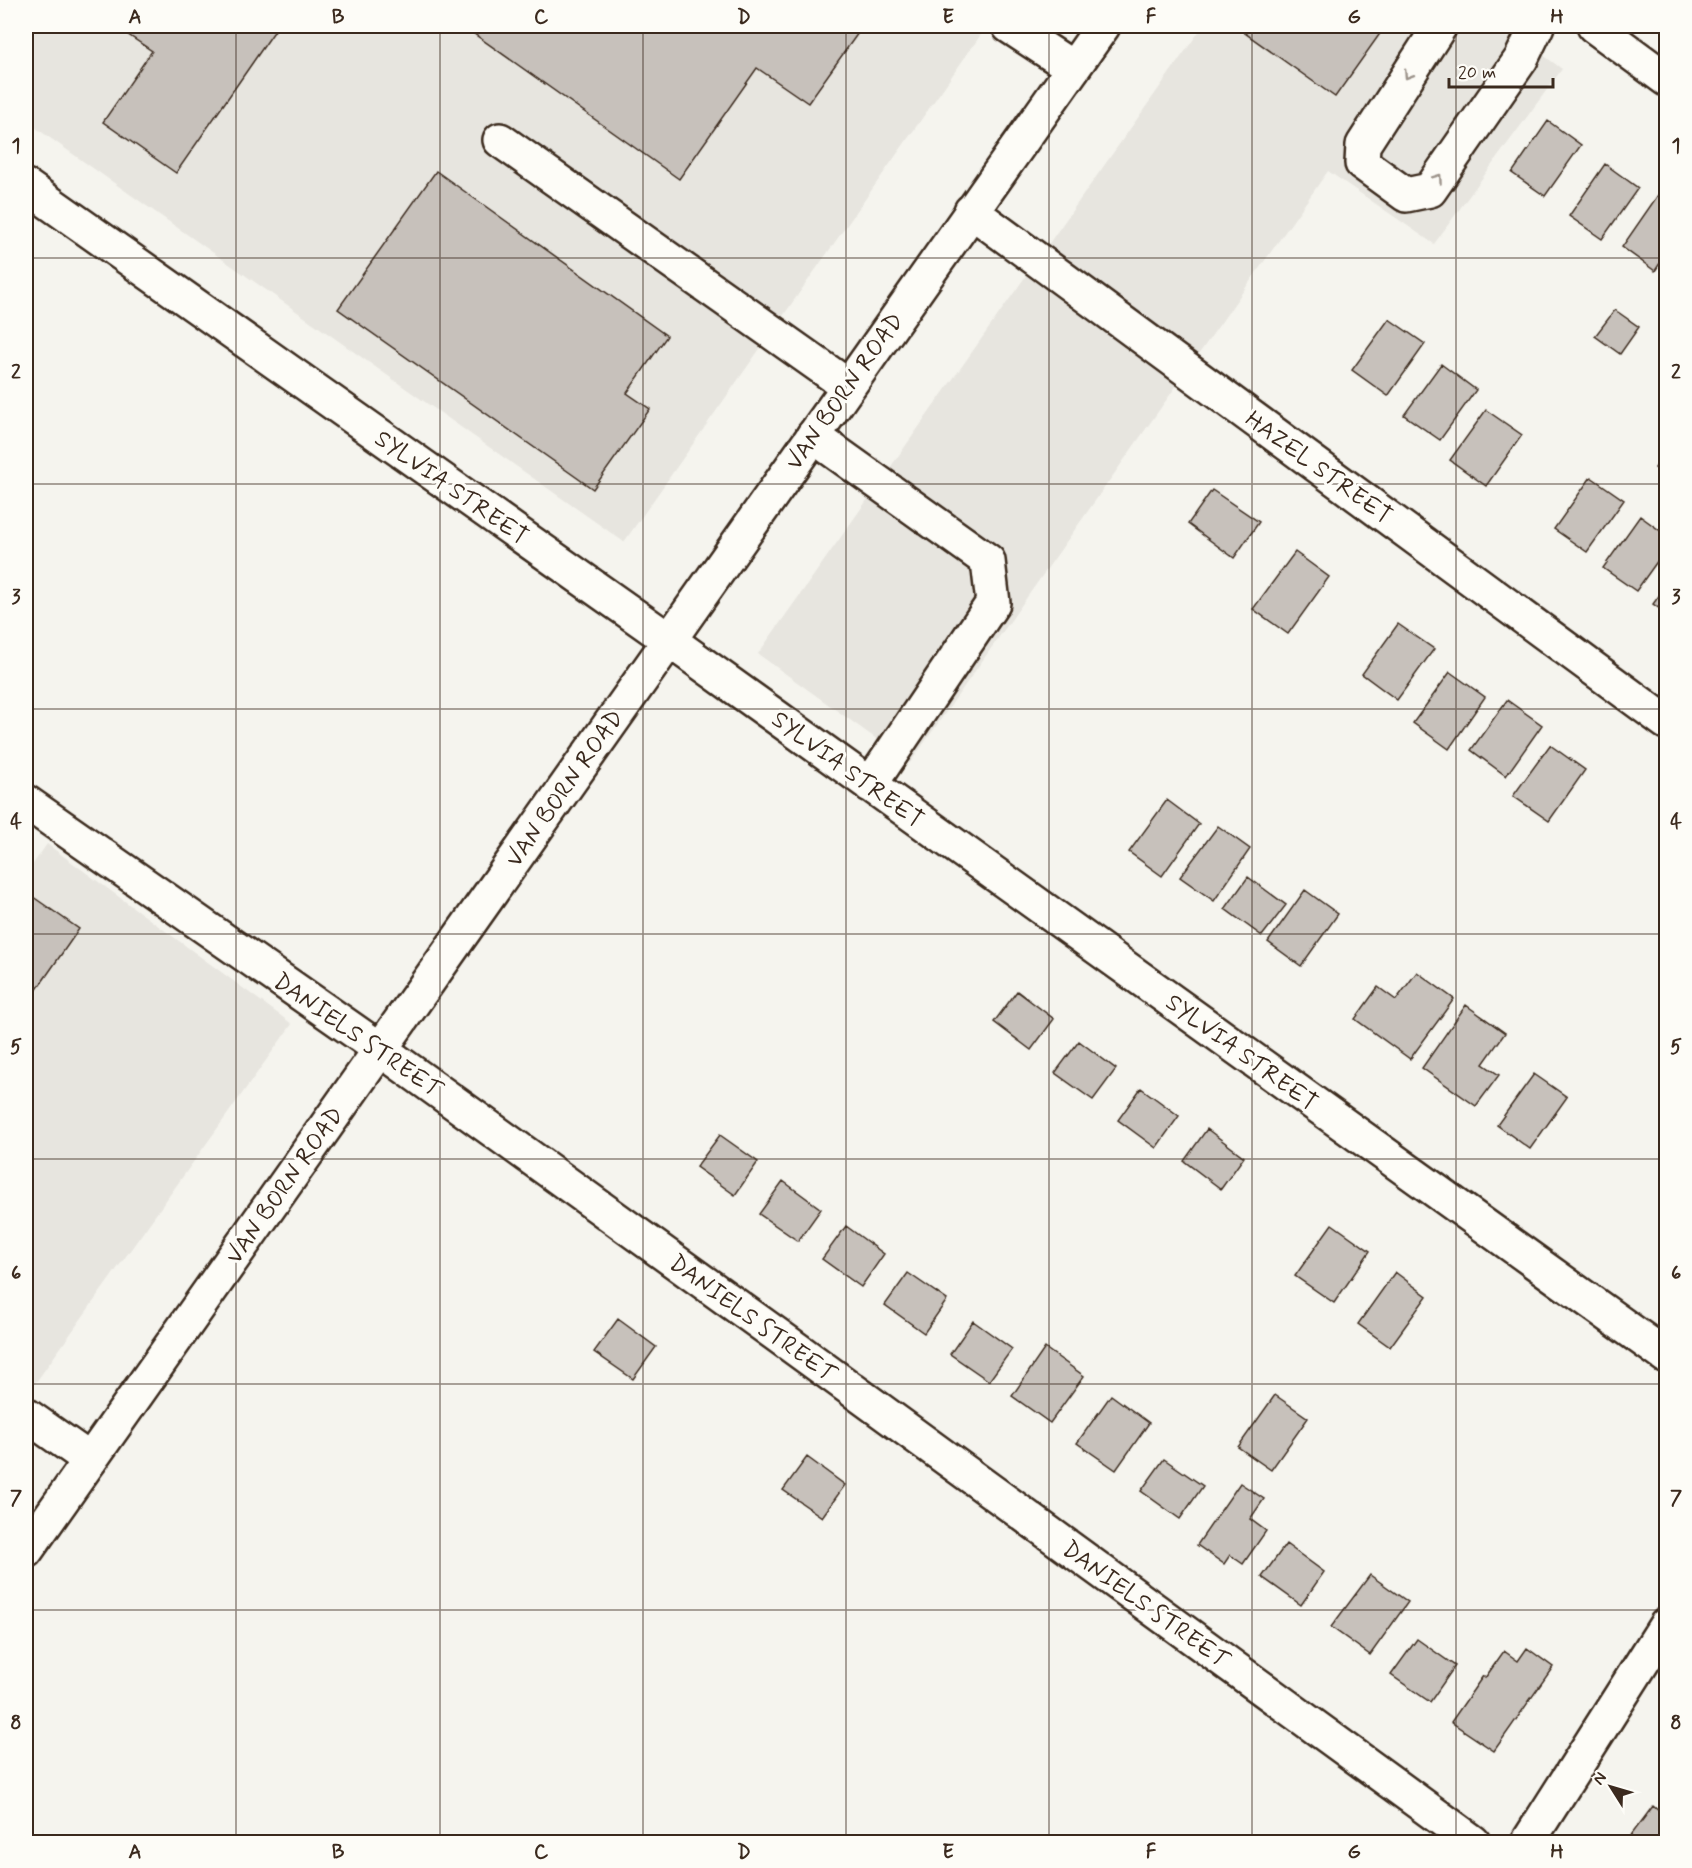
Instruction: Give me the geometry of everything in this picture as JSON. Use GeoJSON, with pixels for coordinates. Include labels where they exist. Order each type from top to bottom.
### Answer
{"type":"FeatureCollection","features":[{"type":"Feature","properties":{"kind":"street"},"geometry":{"type":"LineString","coordinates":[[1009,26],[1073,68]]}},
{"type":"Feature","properties":{"kind":"street","name":"VAN BORN ROAD"},"geometry":{"type":"LineString","coordinates":[[26,1551],[1103,26]]}},
{"type":"Feature","properties":{"kind":"street"},"geometry":{"type":"LineString","coordinates":[[1440,26],[1364,145],[1362,163],[1406,195],[1430,190],[1521,59],[1537,26]]}},
{"type":"Feature","properties":{"kind":"street"},"geometry":{"type":"LineString","coordinates":[[1594,26],[1666,79]]}},
{"type":"Feature","properties":{"kind":"street"},"geometry":{"type":"LineString","coordinates":[[500,140],[848,386]]}},
{"type":"Feature","properties":{"kind":"street","name":"SYLVIA STREET"},"geometry":{"type":"LineString","coordinates":[[26,186],[669,640],[1666,1356]]}},
{"type":"Feature","properties":{"kind":"street","name":"HAZEL STREET"},"geometry":{"type":"LineString","coordinates":[[971,211],[1666,722]]}},
{"type":"Feature","properties":{"kind":"street"},"geometry":{"type":"LineString","coordinates":[[813,436],[988,561],[993,603],[870,785]]}},
{"type":"Feature","properties":{"kind":"street","name":"DANIELS STREET"},"geometry":{"type":"LineString","coordinates":[[26,802],[380,1049],[1473,1842]]}},
{"type":"Feature","properties":{"kind":"street"},"geometry":{"type":"LineString","coordinates":[[26,1415],[90,1460]]}},
{"type":"Feature","properties":{"kind":"street"},"geometry":{"type":"LineString","coordinates":[[1528,1842],[1666,1625]]}},
{"type":"Feature","properties":{"kind":"shaded area"},"geometry":{"type":"Polygon","coordinates":[[[26,26],[987,26],[624,542],[26,121],[26,26]]]}},
{"type":"Feature","properties":{"kind":"shaded area"},"geometry":{"type":"Polygon","coordinates":[[[1203,26],[1504,26],[1562,69],[1434,244],[1328,171],[910,763],[758,654],[1203,26]]]}},
{"type":"Feature","properties":{"kind":"shaded area"},"geometry":{"type":"Polygon","coordinates":[[[47,844],[292,1024],[26,1396],[26,874],[47,844]]]}},
{"type":"Feature","properties":{"kind":"building"},"geometry":{"type":"Polygon","coordinates":[[[115,26],[278,26],[176,173],[103,122],[152,51],[115,26]]]}},
{"type":"Feature","properties":{"kind":"building"},"geometry":{"type":"Polygon","coordinates":[[[463,26],[863,26],[808,103],[757,68],[679,179],[463,26]]]}},
{"type":"Feature","properties":{"kind":"building"},"geometry":{"type":"Polygon","coordinates":[[[1235,26],[1381,26],[1384,28],[1335,97],[1235,26]]]}},
{"type":"Feature","properties":{"kind":"building"},"geometry":{"type":"Polygon","coordinates":[[[1548,121],[1581,145],[1545,196],[1512,173],[1548,121]]]}},
{"type":"Feature","properties":{"kind":"building"},"geometry":{"type":"Polygon","coordinates":[[[1605,164],[1638,188],[1602,239],[1569,216],[1605,164]]]}},
{"type":"Feature","properties":{"kind":"building"},"geometry":{"type":"Polygon","coordinates":[[[436,171],[667,336],[627,393],[650,409],[593,489],[338,309],[436,171]]]}},
{"type":"Feature","properties":{"kind":"building"},"geometry":{"type":"Polygon","coordinates":[[[1658,195],[1666,201],[1666,254],[1655,271],[1622,247],[1658,195]]]}},
{"type":"Feature","properties":{"kind":"building"},"geometry":{"type":"Polygon","coordinates":[[[1615,310],[1639,327],[1620,354],[1595,336],[1615,310]]]}},
{"type":"Feature","properties":{"kind":"building"},"geometry":{"type":"Polygon","coordinates":[[[1389,319],[1425,344],[1388,396],[1352,370],[1389,319]]]}},
{"type":"Feature","properties":{"kind":"building"},"geometry":{"type":"Polygon","coordinates":[[[1441,364],[1476,390],[1440,440],[1404,415],[1441,364]]]}},
{"type":"Feature","properties":{"kind":"building"},"geometry":{"type":"Polygon","coordinates":[[[1486,410],[1522,435],[1486,486],[1450,460],[1486,410]]]}},
{"type":"Feature","properties":{"kind":"building"},"geometry":{"type":"Polygon","coordinates":[[[1666,451],[1666,476],[1655,468],[1666,451]]]}},
{"type":"Feature","properties":{"kind":"building"},"geometry":{"type":"Polygon","coordinates":[[[1591,477],[1624,500],[1587,552],[1554,529],[1591,477]]]}},
{"type":"Feature","properties":{"kind":"building"},"geometry":{"type":"Polygon","coordinates":[[[1212,490],[1259,522],[1234,558],[1188,524],[1212,490]]]}},
{"type":"Feature","properties":{"kind":"building"},"geometry":{"type":"Polygon","coordinates":[[[1640,516],[1666,535],[1666,549],[1636,591],[1603,568],[1640,516]]]}},
{"type":"Feature","properties":{"kind":"building"},"geometry":{"type":"Polygon","coordinates":[[[1295,552],[1329,577],[1288,634],[1253,609],[1295,552]]]}},
{"type":"Feature","properties":{"kind":"building"},"geometry":{"type":"Polygon","coordinates":[[[1666,586],[1666,613],[1653,604],[1666,586]]]}},
{"type":"Feature","properties":{"kind":"building"},"geometry":{"type":"Polygon","coordinates":[[[1398,624],[1434,649],[1397,700],[1362,674],[1398,624]]]}},
{"type":"Feature","properties":{"kind":"building"},"geometry":{"type":"Polygon","coordinates":[[[1450,672],[1485,697],[1449,749],[1413,723],[1450,672]]]}},
{"type":"Feature","properties":{"kind":"building"},"geometry":{"type":"Polygon","coordinates":[[[1507,700],[1542,725],[1506,776],[1471,750],[1507,700]]]}},
{"type":"Feature","properties":{"kind":"building"},"geometry":{"type":"Polygon","coordinates":[[[1550,745],[1585,770],[1549,821],[1513,796],[1550,745]]]}},
{"type":"Feature","properties":{"kind":"building"},"geometry":{"type":"Polygon","coordinates":[[[1167,800],[1199,824],[1162,876],[1129,852],[1167,800]]]}},
{"type":"Feature","properties":{"kind":"building"},"geometry":{"type":"Polygon","coordinates":[[[1218,826],[1250,849],[1214,901],[1180,877],[1218,826]]]}},
{"type":"Feature","properties":{"kind":"building"},"geometry":{"type":"Polygon","coordinates":[[[1248,877],[1286,905],[1262,936],[1225,909],[1248,877]]]}},
{"type":"Feature","properties":{"kind":"building"},"geometry":{"type":"Polygon","coordinates":[[[1305,890],[1338,914],[1301,966],[1268,942],[1305,890]]]}},
{"type":"Feature","properties":{"kind":"building"},"geometry":{"type":"Polygon","coordinates":[[[26,892],[79,929],[26,1005],[26,892]]]}},
{"type":"Feature","properties":{"kind":"building"},"geometry":{"type":"Polygon","coordinates":[[[1417,972],[1454,999],[1410,1059],[1355,1019],[1378,987],[1396,1000],[1417,972]]]}},
{"type":"Feature","properties":{"kind":"building"},"geometry":{"type":"Polygon","coordinates":[[[1017,991],[1054,1019],[1031,1050],[994,1022],[1017,991]]]}},
{"type":"Feature","properties":{"kind":"building"},"geometry":{"type":"Polygon","coordinates":[[[1466,1005],[1505,1033],[1483,1064],[1499,1075],[1476,1106],[1422,1068],[1466,1005]]]}},
{"type":"Feature","properties":{"kind":"building"},"geometry":{"type":"Polygon","coordinates":[[[1079,1041],[1116,1069],[1093,1100],[1055,1073],[1079,1041]]]}},
{"type":"Feature","properties":{"kind":"building"},"geometry":{"type":"Polygon","coordinates":[[[1534,1074],[1567,1097],[1530,1149],[1497,1125],[1534,1074]]]}},
{"type":"Feature","properties":{"kind":"building"},"geometry":{"type":"Polygon","coordinates":[[[1141,1088],[1179,1116],[1156,1148],[1118,1120],[1141,1088]]]}},
{"type":"Feature","properties":{"kind":"building"},"geometry":{"type":"Polygon","coordinates":[[[1207,1129],[1244,1157],[1221,1189],[1184,1161],[1207,1129]]]}},
{"type":"Feature","properties":{"kind":"building"},"geometry":{"type":"Polygon","coordinates":[[[720,1135],[758,1162],[735,1195],[696,1167],[720,1135]]]}},
{"type":"Feature","properties":{"kind":"building"},"geometry":{"type":"Polygon","coordinates":[[[783,1181],[821,1209],[798,1241],[759,1214],[783,1181]]]}},
{"type":"Feature","properties":{"kind":"building"},"geometry":{"type":"Polygon","coordinates":[[[1332,1224],[1370,1251],[1334,1303],[1295,1276],[1332,1224]]]}},
{"type":"Feature","properties":{"kind":"building"},"geometry":{"type":"Polygon","coordinates":[[[846,1226],[884,1254],[861,1287],[822,1259],[846,1226]]]}},
{"type":"Feature","properties":{"kind":"building"},"geometry":{"type":"Polygon","coordinates":[[[1395,1272],[1427,1296],[1390,1347],[1358,1324],[1395,1272]]]}},
{"type":"Feature","properties":{"kind":"building"},"geometry":{"type":"Polygon","coordinates":[[[908,1273],[947,1300],[924,1333],[885,1305],[908,1273]]]}},
{"type":"Feature","properties":{"kind":"building"},"geometry":{"type":"Polygon","coordinates":[[[618,1319],[656,1347],[633,1379],[594,1352],[618,1319]]]}},
{"type":"Feature","properties":{"kind":"building"},"geometry":{"type":"Polygon","coordinates":[[[973,1321],[1012,1349],[989,1381],[950,1354],[973,1321]]]}},
{"type":"Feature","properties":{"kind":"building"},"geometry":{"type":"Polygon","coordinates":[[[1045,1348],[1084,1376],[1050,1423],[1012,1396],[1045,1348]]]}},
{"type":"Feature","properties":{"kind":"building"},"geometry":{"type":"Polygon","coordinates":[[[1111,1395],[1149,1423],[1116,1470],[1077,1443],[1111,1395]]]}},
{"type":"Feature","properties":{"kind":"building"},"geometry":{"type":"Polygon","coordinates":[[[1275,1395],[1308,1418],[1271,1470],[1238,1447],[1275,1395]]]}},
{"type":"Feature","properties":{"kind":"building"},"geometry":{"type":"Polygon","coordinates":[[[807,1457],[845,1485],[822,1517],[783,1490],[807,1457]]]}},
{"type":"Feature","properties":{"kind":"building"},"geometry":{"type":"Polygon","coordinates":[[[1164,1459],[1203,1486],[1180,1519],[1141,1491],[1164,1459]]]}},
{"type":"Feature","properties":{"kind":"building"},"geometry":{"type":"Polygon","coordinates":[[[1240,1483],[1264,1499],[1250,1519],[1266,1531],[1243,1564],[1230,1555],[1224,1564],[1197,1545],[1240,1483]]]}},
{"type":"Feature","properties":{"kind":"building"},"geometry":{"type":"Polygon","coordinates":[[[1286,1544],[1324,1572],[1301,1605],[1262,1577],[1286,1544]]]}},
{"type":"Feature","properties":{"kind":"building"},"geometry":{"type":"Polygon","coordinates":[[[1370,1575],[1408,1602],[1370,1655],[1331,1627],[1370,1575]]]}},
{"type":"Feature","properties":{"kind":"building"},"geometry":{"type":"Polygon","coordinates":[[[1417,1639],[1455,1666],[1430,1702],[1391,1675],[1417,1639]]]}},
{"type":"Feature","properties":{"kind":"building"},"geometry":{"type":"Polygon","coordinates":[[[1527,1648],[1553,1667],[1494,1751],[1451,1722],[1483,1676],[1485,1678],[1504,1651],[1518,1661],[1527,1648]]]}},
{"type":"Feature","properties":{"kind":"building"},"geometry":{"type":"Polygon","coordinates":[[[1653,1806],[1666,1817],[1666,1842],[1626,1842],[1653,1806]]]}}]}
